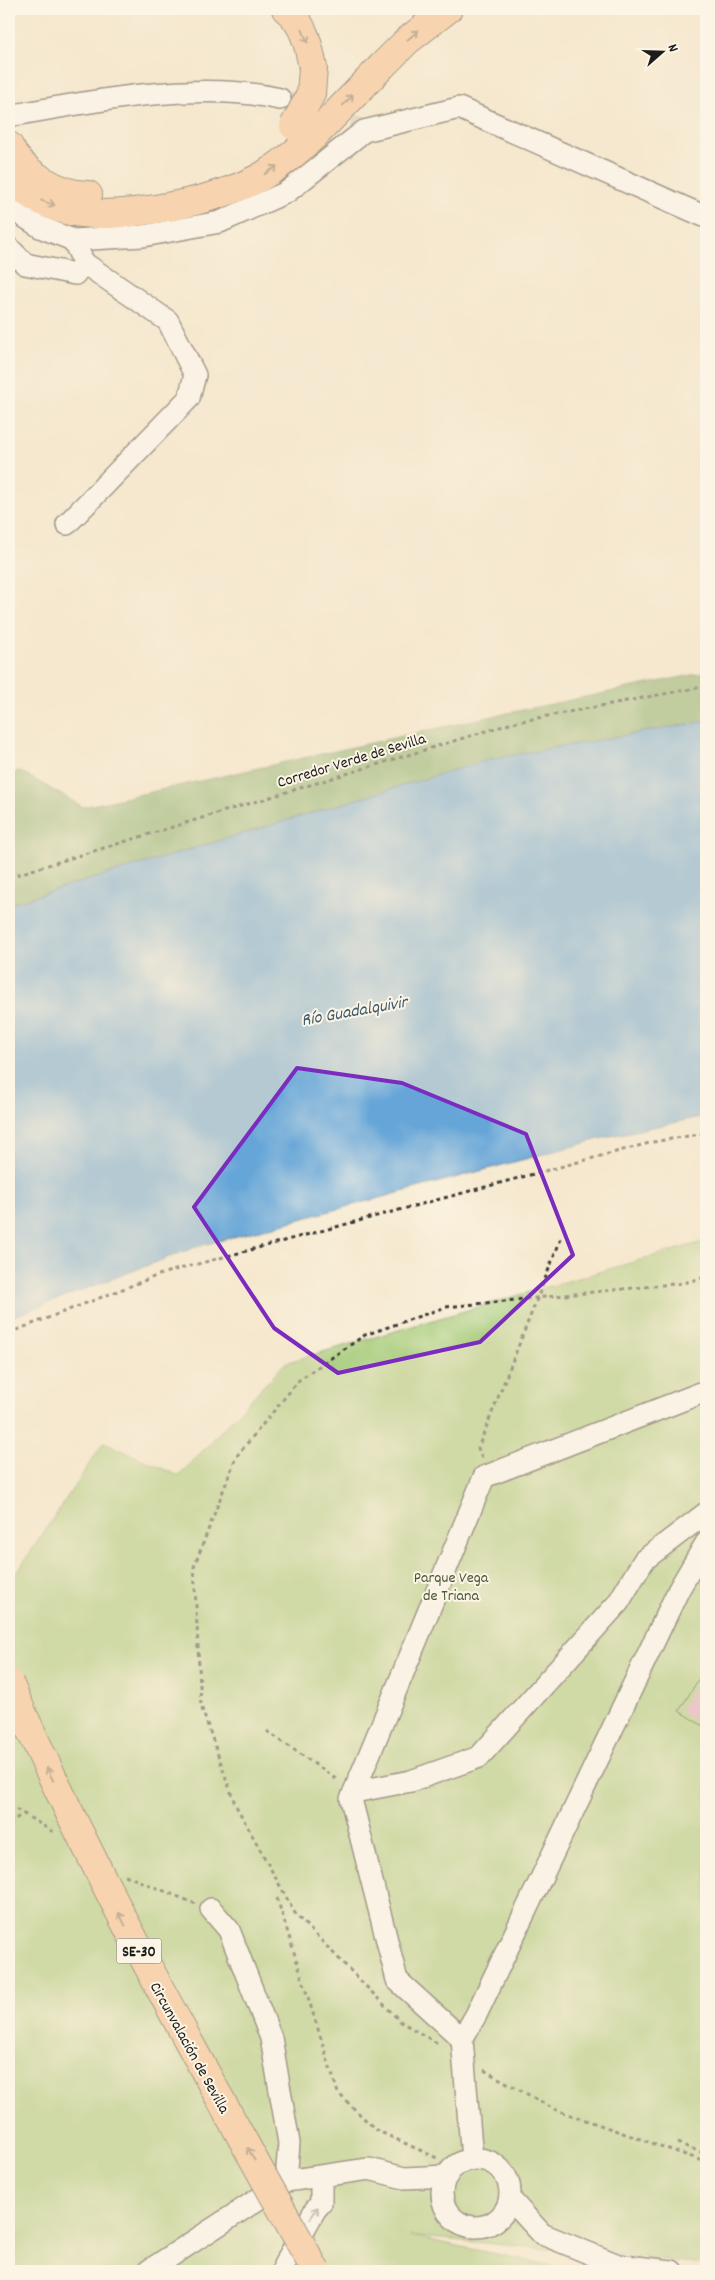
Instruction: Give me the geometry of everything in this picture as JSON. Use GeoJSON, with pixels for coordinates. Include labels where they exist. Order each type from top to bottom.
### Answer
{"type":"FeatureCollection","features":[{"type":"Feature","properties":{"kind":"highway"},"geometry":{"type":"LineString","coordinates":[[9,175],[16,184],[37,199],[63,209],[93,214],[129,211],[193,201],[240,186],[282,163],[304,131],[311,94],[313,68],[310,49],[303,30],[286,9]]}},
{"type":"Feature","properties":{"kind":"highway"},"geometry":{"type":"LineString","coordinates":[[9,146],[25,167],[45,181],[63,190],[84,195],[174,186],[224,174],[304,131],[382,66],[420,30],[448,9]]}},
{"type":"Feature","properties":{"kind":"highway","name":"Circunvalación de Sevilla"},"geometry":{"type":"LineString","coordinates":[[9,1684],[68,1811],[142,1958],[316,2271]]}},
{"type":"Feature","properties":{"kind":"street"},"geometry":{"type":"LineString","coordinates":[[9,116],[60,107],[189,91],[256,93],[280,99]]}},
{"type":"Feature","properties":{"kind":"street"},"geometry":{"type":"LineString","coordinates":[[9,207],[40,226],[73,240],[143,236],[220,222],[287,192],[364,131],[459,108],[706,217]]}},
{"type":"Feature","properties":{"kind":"street"},"geometry":{"type":"LineString","coordinates":[[67,524],[188,398],[195,375],[168,321],[84,263],[73,240]]}},
{"type":"Feature","properties":{"kind":"street"},"geometry":{"type":"LineString","coordinates":[[9,248],[25,264],[75,274],[84,263]]}},
{"type":"Feature","properties":{"kind":"street"},"geometry":{"type":"LineString","coordinates":[[462,2039],[396,1980],[351,1799],[484,1477],[706,1391]]}},
{"type":"Feature","properties":{"kind":"street"},"geometry":{"type":"LineString","coordinates":[[354,1792],[411,1781],[479,1756],[618,1603],[644,1560],[706,1513]]}},
{"type":"Feature","properties":{"kind":"street"},"geometry":{"type":"LineString","coordinates":[[472,2159],[462,2039],[476,2016],[678,1589],[706,1543]]}},
{"type":"Feature","properties":{"kind":"street"},"geometry":{"type":"LineString","coordinates":[[210,1909],[229,1930],[271,2038],[289,2144],[286,2181]]}},
{"type":"Feature","properties":{"kind":"street"},"geometry":{"type":"LineString","coordinates":[[472,2159],[488,2161],[502,2170],[509,2184],[510,2199],[506,2211],[498,2220],[488,2226],[476,2228],[464,2226],[454,2219],[446,2210],[442,2199],[442,2187],[449,2173],[462,2162],[472,2159]]}},
{"type":"Feature","properties":{"kind":"street"},"geometry":{"type":"LineString","coordinates":[[148,2271],[286,2181],[369,2169],[404,2178],[449,2173]]}},
{"type":"Feature","properties":{"kind":"street"},"geometry":{"type":"LineString","coordinates":[[284,2271],[284,2265],[315,2210],[321,2203],[321,2176]]}},
{"type":"Feature","properties":{"kind":"street"},"geometry":{"type":"LineString","coordinates":[[510,2199],[542,2234],[618,2265],[672,2271]]}},
{"type":"Feature","properties":{"kind":"path","name":"Corredor Verde de Sevilla"},"geometry":{"type":"LineString","coordinates":[[9,877],[516,722],[706,686]]}},
{"type":"Feature","properties":{"kind":"path"},"geometry":{"type":"LineString","coordinates":[[9,1333],[164,1273],[653,1142],[706,1133]]}},
{"type":"Feature","properties":{"kind":"path"},"geometry":{"type":"LineString","coordinates":[[488,1475],[478,1448],[562,1236]]}},
{"type":"Feature","properties":{"kind":"path"},"geometry":{"type":"LineString","coordinates":[[267,1731],[354,1792]]}},
{"type":"Feature","properties":{"kind":"path"},"geometry":{"type":"LineString","coordinates":[[9,1805],[57,1834]]}},
{"type":"Feature","properties":{"kind":"path"},"geometry":{"type":"LineString","coordinates":[[9,1823],[23,1814]]}},
{"type":"Feature","properties":{"kind":"path"},"geometry":{"type":"LineString","coordinates":[[121,1872],[136,1881],[210,1909]]}},
{"type":"Feature","properties":{"kind":"path"},"geometry":{"type":"LineString","coordinates":[[277,1898],[338,2093],[376,2130],[433,2154],[449,2173]]}},
{"type":"Feature","properties":{"kind":"path"},"geometry":{"type":"LineString","coordinates":[[677,2143],[706,2154]]}},
{"type":"Feature","properties":{"kind":"highlighted area"},"geometry":{"type":"Polygon","coordinates":[[[297,1068],[402,1083],[526,1134],[573,1255],[480,1342],[338,1373],[274,1328],[194,1207],[297,1068]]]}},
{"type":"Feature","properties":{"kind":"green space"},"geometry":{"type":"Polygon","coordinates":[[[706,672],[706,721],[491,759],[9,904],[9,779],[18,770],[83,807],[479,719],[706,672]]]}},
{"type":"Feature","properties":{"kind":"green space","name":"Parque Vega de Triana"},"geometry":{"type":"Polygon","coordinates":[[[706,1241],[706,2264],[410,2236],[577,2271],[9,2271],[9,1584],[104,1442],[179,1476],[285,1363],[706,1241]]]}},
{"type":"Feature","properties":{"kind":"water","name":"Río Guadalquivir"},"geometry":{"type":"Polygon","coordinates":[[[706,721],[706,1116],[611,1136],[196,1247],[9,1318],[9,904],[491,759],[706,721]]]}},
{"type":"Feature","properties":{"kind":"building"},"geometry":{"type":"Polygon","coordinates":[[[706,1667],[706,1728],[679,1711],[706,1667]]]}},
{"type":"Feature","properties":{"kind":"tunnel"},"geometry":{"type":"LineString","coordinates":[[290,102],[315,109],[364,131]]}}]}
